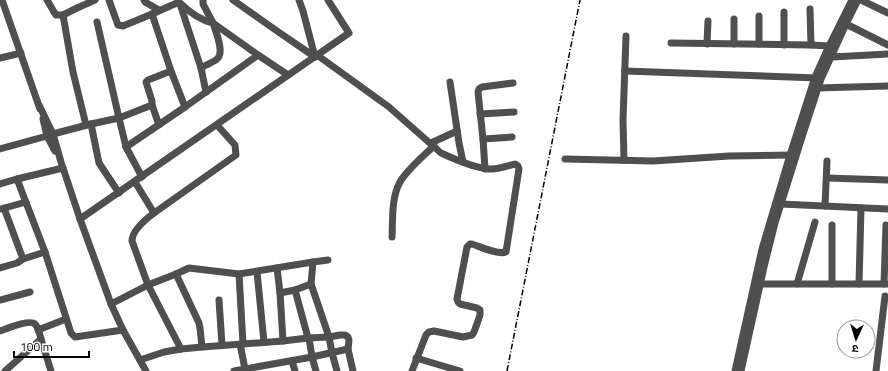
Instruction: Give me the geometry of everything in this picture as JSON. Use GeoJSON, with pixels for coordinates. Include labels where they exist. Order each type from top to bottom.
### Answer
{"type":"FeatureCollection","features":[{"type":"Feature","properties":{"kind":"street"},"geometry":{"type":"LineString","coordinates":[[47,0],[56,14],[64,15],[80,3],[95,0]]}},
{"type":"Feature","properties":{"kind":"street"},"geometry":{"type":"LineString","coordinates":[[109,0],[118,25],[120,26],[180,2]]}},
{"type":"Feature","properties":{"kind":"street"},"geometry":{"type":"LineString","coordinates":[[144,0],[159,10]]}},
{"type":"Feature","properties":{"kind":"street"},"geometry":{"type":"LineString","coordinates":[[201,68],[218,59],[221,48],[213,23],[203,4],[203,0]]}},
{"type":"Feature","properties":{"kind":"street"},"geometry":{"type":"LineString","coordinates":[[233,0],[276,31],[316,56],[389,107],[441,153],[451,158],[485,169],[493,169],[515,164],[518,166],[519,169],[506,252],[496,252],[472,244],[468,245],[467,247],[457,299],[460,304],[480,310],[480,315],[474,332],[472,335],[464,337],[434,331],[429,332],[416,358],[412,371]]}},
{"type":"Feature","properties":{"kind":"street"},"geometry":{"type":"LineString","coordinates":[[299,0],[316,56]]}},
{"type":"Feature","properties":{"kind":"street"},"geometry":{"type":"LineString","coordinates":[[80,219],[349,33],[328,0]]}},
{"type":"Feature","properties":{"kind":"street"},"geometry":{"type":"LineString","coordinates":[[735,371],[756,284],[818,78],[829,46],[852,0]]}},
{"type":"Feature","properties":{"kind":"street"},"geometry":{"type":"LineString","coordinates":[[818,78],[832,56],[858,0]]}},
{"type":"Feature","properties":{"kind":"street"},"geometry":{"type":"LineString","coordinates":[[861,0],[888,13]]}},
{"type":"Feature","properties":{"kind":"street"},"geometry":{"type":"LineString","coordinates":[[180,2],[191,13],[207,22],[213,23],[288,75]]}},
{"type":"Feature","properties":{"kind":"street"},"geometry":{"type":"LineString","coordinates":[[180,2],[201,68],[206,92]]}},
{"type":"Feature","properties":{"kind":"street"},"geometry":{"type":"LineString","coordinates":[[2,7],[21,53],[111,304],[123,330],[146,371]]}},
{"type":"Feature","properties":{"kind":"street"},"geometry":{"type":"LineString","coordinates":[[810,9],[811,45]]}},
{"type":"Feature","properties":{"kind":"street"},"geometry":{"type":"LineString","coordinates":[[784,12],[784,45]]}},
{"type":"Feature","properties":{"kind":"street"},"geometry":{"type":"LineString","coordinates":[[152,14],[186,107]]}},
{"type":"Feature","properties":{"kind":"street"},"geometry":{"type":"LineString","coordinates":[[64,15],[73,72],[100,163],[119,193]]}},
{"type":"Feature","properties":{"kind":"street"},"geometry":{"type":"LineString","coordinates":[[759,16],[759,44]]}},
{"type":"Feature","properties":{"kind":"street"},"geometry":{"type":"LineString","coordinates":[[734,19],[734,44]]}},
{"type":"Feature","properties":{"kind":"street"},"geometry":{"type":"LineString","coordinates":[[707,44],[708,21]]}},
{"type":"Feature","properties":{"kind":"street"},"geometry":{"type":"LineString","coordinates":[[97,22],[126,147],[142,176]]}},
{"type":"Feature","properties":{"kind":"street"},"geometry":{"type":"LineString","coordinates":[[846,24],[888,45]]}},
{"type":"Feature","properties":{"kind":"street"},"geometry":{"type":"LineString","coordinates":[[624,160],[623,120],[626,36]]}},
{"type":"Feature","properties":{"kind":"street"},"geometry":{"type":"LineString","coordinates":[[672,43],[829,46]]}},
{"type":"Feature","properties":{"kind":"street"},"geometry":{"type":"LineString","coordinates":[[0,58],[21,53]]}},
{"type":"Feature","properties":{"kind":"street"},"geometry":{"type":"LineString","coordinates":[[832,56],[888,54]]}},
{"type":"Feature","properties":{"kind":"street"},"geometry":{"type":"LineString","coordinates":[[126,147],[186,107],[258,55]]}},
{"type":"Feature","properties":{"kind":"street"},"geometry":{"type":"LineString","coordinates":[[159,124],[146,82],[172,71]]}},
{"type":"Feature","properties":{"kind":"street"},"geometry":{"type":"LineString","coordinates":[[625,71],[818,78]]}},
{"type":"Feature","properties":{"kind":"street"},"geometry":{"type":"LineString","coordinates":[[450,82],[463,162]]}},
{"type":"Feature","properties":{"kind":"street"},"geometry":{"type":"LineString","coordinates":[[485,169],[478,92],[482,87],[513,83]]}},
{"type":"Feature","properties":{"kind":"street"},"geometry":{"type":"LineString","coordinates":[[815,88],[888,86]]}},
{"type":"Feature","properties":{"kind":"street"},"geometry":{"type":"LineString","coordinates":[[742,371],[762,249],[790,155],[815,88]]}},
{"type":"Feature","properties":{"kind":"street"},"geometry":{"type":"LineString","coordinates":[[0,147],[89,124],[119,118],[152,105]]}},
{"type":"Feature","properties":{"kind":"street"},"geometry":{"type":"LineString","coordinates":[[480,114],[514,112]]}},
{"type":"Feature","properties":{"kind":"street"},"geometry":{"type":"LineString","coordinates":[[181,349],[148,285],[132,236],[141,223],[236,155],[235,145],[217,124]]}},
{"type":"Feature","properties":{"kind":"street"},"geometry":{"type":"LineString","coordinates":[[392,237],[395,200],[400,183],[432,145],[457,132]]}},
{"type":"Feature","properties":{"kind":"street"},"geometry":{"type":"LineString","coordinates":[[483,139],[512,137]]}},
{"type":"Feature","properties":{"kind":"street"},"geometry":{"type":"LineString","coordinates":[[565,160],[661,160],[729,156],[790,155]]}},
{"type":"Feature","properties":{"kind":"street"},"geometry":{"type":"LineString","coordinates":[[826,206],[827,161]]}},
{"type":"Feature","properties":{"kind":"street"},"geometry":{"type":"LineString","coordinates":[[0,184],[62,165]]}},
{"type":"Feature","properties":{"kind":"street"},"geometry":{"type":"LineString","coordinates":[[827,178],[888,180]]}},
{"type":"Feature","properties":{"kind":"street"},"geometry":{"type":"LineString","coordinates":[[17,179],[45,252],[71,333],[75,337],[123,330]]}},
{"type":"Feature","properties":{"kind":"street"},"geometry":{"type":"LineString","coordinates":[[134,182],[154,213]]}},
{"type":"Feature","properties":{"kind":"street"},"geometry":{"type":"LineString","coordinates":[[23,259],[2,209],[26,202]]}},
{"type":"Feature","properties":{"kind":"street"},"geometry":{"type":"LineString","coordinates":[[781,204],[888,209]]}},
{"type":"Feature","properties":{"kind":"street"},"geometry":{"type":"LineString","coordinates":[[859,284],[861,208]]}},
{"type":"Feature","properties":{"kind":"street"},"geometry":{"type":"LineString","coordinates":[[797,284],[815,222]]}},
{"type":"Feature","properties":{"kind":"street"},"geometry":{"type":"LineString","coordinates":[[832,224],[832,284]]}},
{"type":"Feature","properties":{"kind":"street"},"geometry":{"type":"LineString","coordinates":[[756,284],[886,284],[886,225]]}},
{"type":"Feature","properties":{"kind":"street"},"geometry":{"type":"LineString","coordinates":[[0,268],[45,252]]}},
{"type":"Feature","properties":{"kind":"street"},"geometry":{"type":"LineString","coordinates":[[111,304],[148,285],[189,268],[239,274],[328,260]]}},
{"type":"Feature","properties":{"kind":"street"},"geometry":{"type":"LineString","coordinates":[[313,262],[310,284],[329,337],[337,371]]}},
{"type":"Feature","properties":{"kind":"street"},"geometry":{"type":"LineString","coordinates":[[278,268],[283,341]]}},
{"type":"Feature","properties":{"kind":"street"},"geometry":{"type":"LineString","coordinates":[[258,272],[264,342]]}},
{"type":"Feature","properties":{"kind":"street"},"geometry":{"type":"LineString","coordinates":[[176,274],[199,323],[202,347]]}},
{"type":"Feature","properties":{"kind":"street"},"geometry":{"type":"LineString","coordinates":[[239,274],[241,344],[245,369]]}},
{"type":"Feature","properties":{"kind":"street"},"geometry":{"type":"LineString","coordinates":[[280,293],[295,290],[310,284]]}},
{"type":"Feature","properties":{"kind":"street"},"geometry":{"type":"LineString","coordinates":[[295,290],[316,371]]}},
{"type":"Feature","properties":{"kind":"street"},"geometry":{"type":"LineString","coordinates":[[0,300],[30,292]]}},
{"type":"Feature","properties":{"kind":"street"},"geometry":{"type":"LineString","coordinates":[[876,371],[885,296]]}},
{"type":"Feature","properties":{"kind":"street"},"geometry":{"type":"LineString","coordinates":[[218,300],[222,346]]}},
{"type":"Feature","properties":{"kind":"street"},"geometry":{"type":"LineString","coordinates":[[38,330],[66,319]]}},
{"type":"Feature","properties":{"kind":"street"},"geometry":{"type":"LineString","coordinates":[[0,331],[26,322],[33,322],[38,330],[51,371]]}},
{"type":"Feature","properties":{"kind":"street"},"geometry":{"type":"LineString","coordinates":[[140,360],[164,352],[181,349],[345,335],[349,340],[348,350],[353,371]]}},
{"type":"Feature","properties":{"kind":"street"},"geometry":{"type":"LineString","coordinates":[[5,371],[41,339]]}},
{"type":"Feature","properties":{"kind":"street"},"geometry":{"type":"LineString","coordinates":[[234,371],[272,368],[292,361],[348,350]]}},
{"type":"Feature","properties":{"kind":"street"},"geometry":{"type":"LineString","coordinates":[[416,358],[460,371]]}},
{"type":"Feature","properties":{"kind":"street"},"geometry":{"type":"LineString","coordinates":[[292,361],[295,371]]}},
{"type":"Feature","properties":{"kind":"railway"},"geometry":{"type":"LineString","coordinates":[[507,371],[580,0]]}}]}
